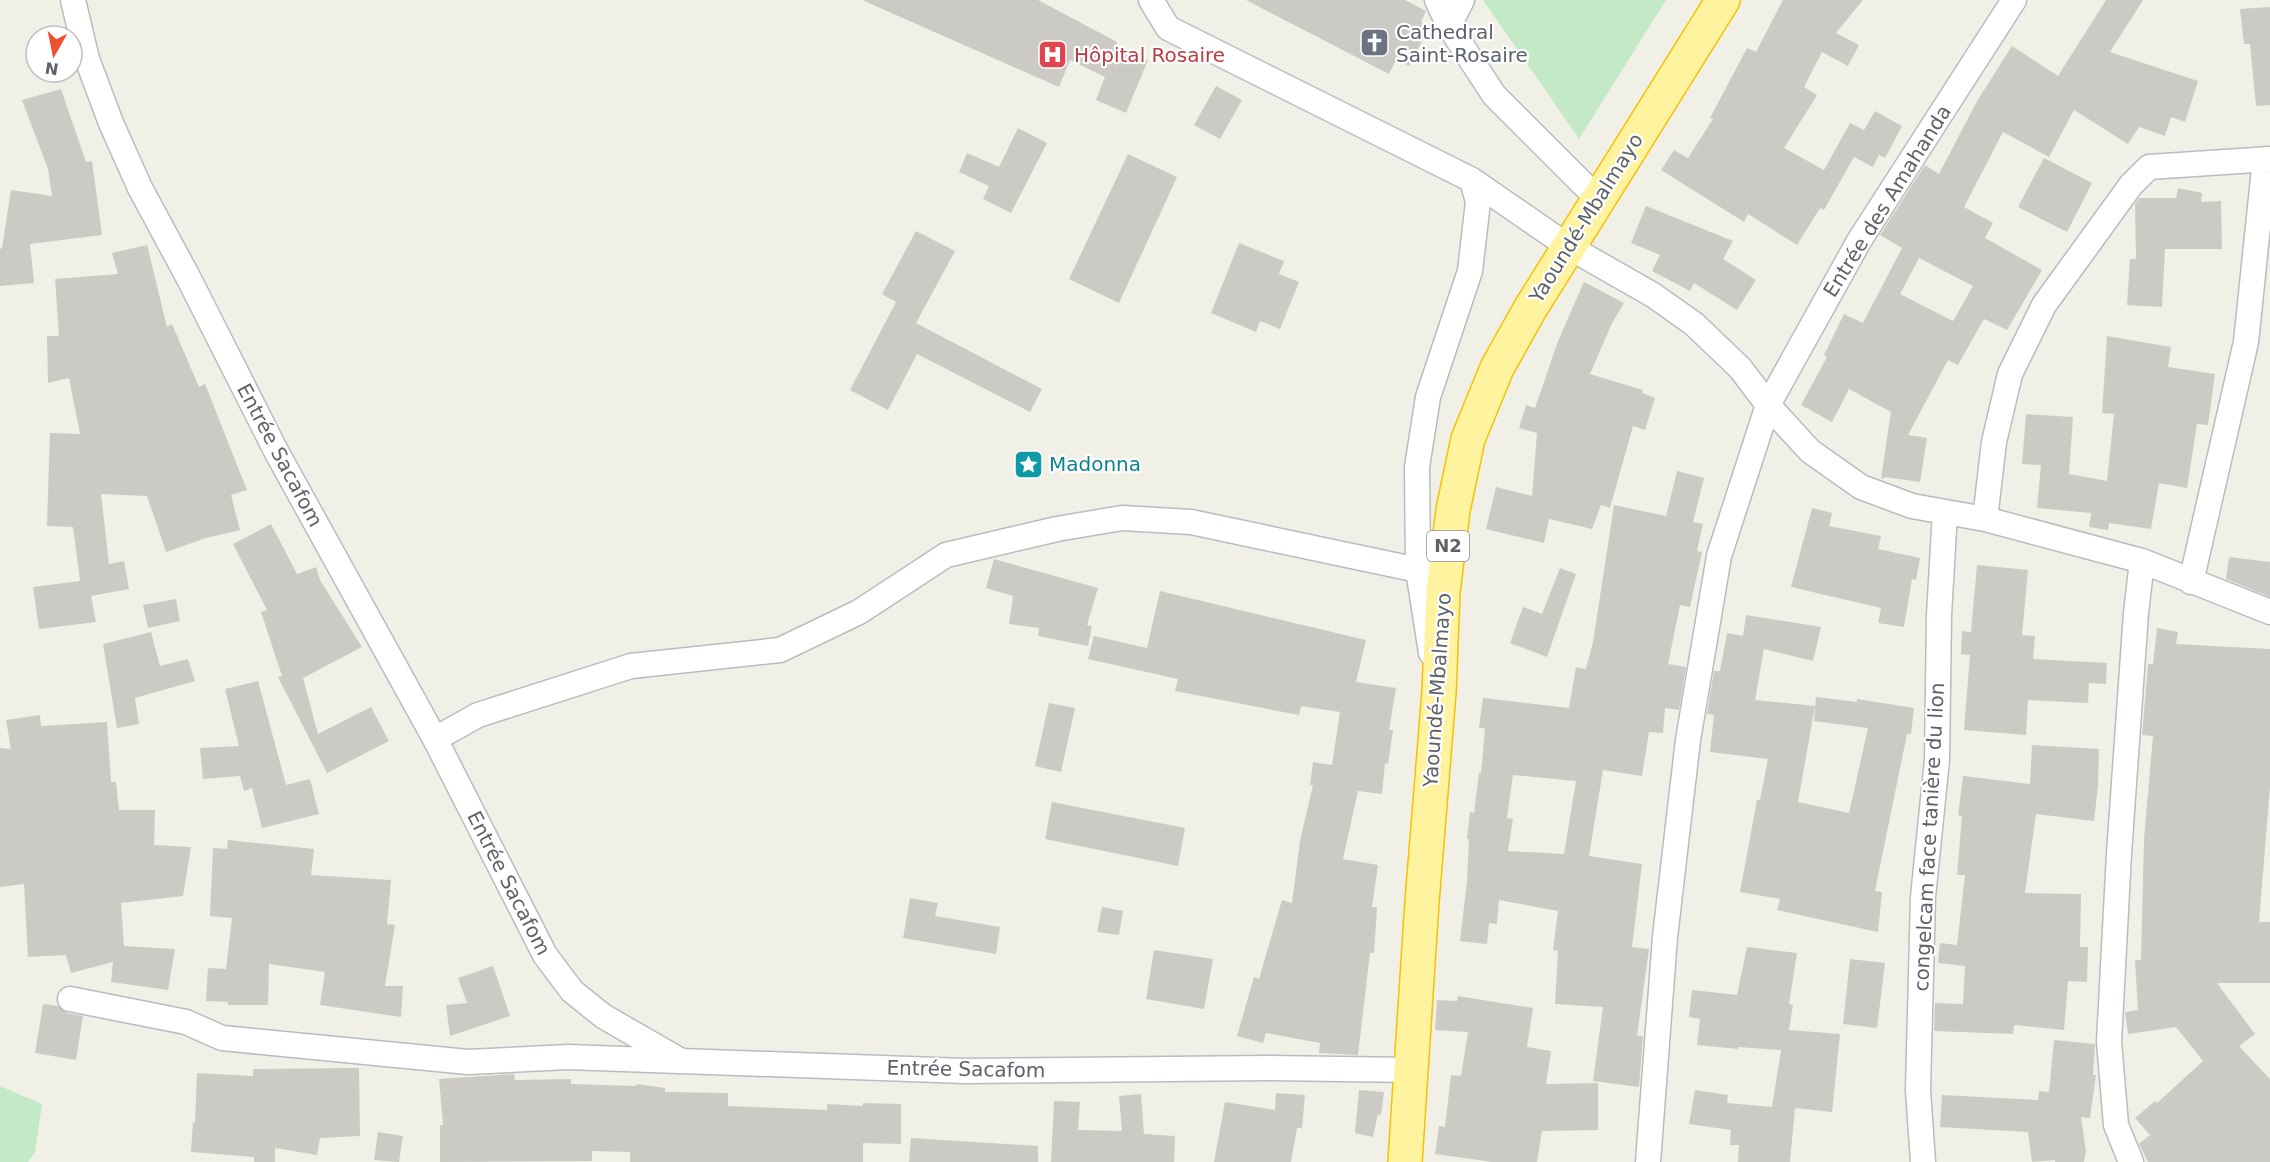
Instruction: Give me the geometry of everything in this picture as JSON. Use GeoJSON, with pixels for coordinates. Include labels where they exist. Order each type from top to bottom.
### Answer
{"type":"FeatureCollection","features":[{"type":"Feature","properties":{"kind":"highway","name":"Yaoundé-Mbalmayo"},"geometry":{"type":"LineString","coordinates":[[1405,1162],[1413,1070],[1422,902],[1439,692],[1443,592],[1453,510],[1468,439],[1497,368],[1598,199],[1723,0]]}},
{"type":"Feature","properties":{"kind":"street","name":"Entrée Sacafom"},"geometry":{"type":"LineString","coordinates":[[73,0],[87,59],[111,123],[140,188],[188,277],[276,452],[435,739],[544,955],[572,992],[603,1016],[681,1061],[965,1071],[1269,1068],[1413,1070]]}},
{"type":"Feature","properties":{"kind":"street"},"geometry":{"type":"LineString","coordinates":[[1151,0],[1168,28],[1472,180],[1569,247],[1653,296],[1694,324],[1740,368],[1768,405],[1810,451],[1862,487],[1912,506],[1985,519],[2142,561],[2270,612]]}},
{"type":"Feature","properties":{"kind":"street"},"geometry":{"type":"LineString","coordinates":[[1437,0],[1449,26],[1494,95],[1598,199]]}},
{"type":"Feature","properties":{"kind":"street"},"geometry":{"type":"LineString","coordinates":[[1449,26],[1462,0]]}},
{"type":"Feature","properties":{"kind":"street","name":"Entrée des Amahanda"},"geometry":{"type":"LineString","coordinates":[[1648,1162],[1665,937],[1688,740],[1719,556],[1768,405],[1859,241],[2014,0]]}},
{"type":"Feature","properties":{"kind":"street"},"geometry":{"type":"LineString","coordinates":[[1985,519],[1994,442],[2010,374],[2044,305],[2131,185],[2149,167],[2267,159],[2246,342],[2191,582]]}},
{"type":"Feature","properties":{"kind":"street"},"geometry":{"type":"LineString","coordinates":[[1439,692],[1423,610],[1418,570],[1417,467],[1428,397],[1470,271],[1478,202],[1472,180]]}},
{"type":"Feature","properties":{"kind":"street","name":"congelcam face tanière du lion"},"geometry":{"type":"LineString","coordinates":[[1923,1162],[1918,1090],[1923,897],[1937,760],[1939,615],[1945,512]]}},
{"type":"Feature","properties":{"kind":"street"},"geometry":{"type":"LineString","coordinates":[[435,739],[478,715],[631,666],[780,650],[859,612],[946,555],[1057,529],[1122,518],[1191,522],[1418,570]]}},
{"type":"Feature","properties":{"kind":"street"},"geometry":{"type":"LineString","coordinates":[[2131,1162],[2116,1125],[2109,1042],[2119,854],[2136,613],[2142,561]]}},
{"type":"Feature","properties":{"kind":"street"},"geometry":{"type":"LineString","coordinates":[[70,999],[186,1022],[222,1038],[468,1062],[568,1057],[681,1061]]}},
{"type":"Feature","properties":{"kind":"green space"},"geometry":{"type":"Polygon","coordinates":[[[1483,0],[1666,0],[1579,139],[1483,0]]]}},
{"type":"Feature","properties":{"kind":"green space"},"geometry":{"type":"Polygon","coordinates":[[[0,1086],[42,1104],[35,1152],[28,1162],[0,1162],[0,1086]]]}},
{"type":"Feature","properties":{"kind":"building"},"geometry":{"type":"Polygon","coordinates":[[[862,0],[1038,0],[1117,42],[1115,47],[1148,60],[1126,113],[1096,100],[1105,77],[1070,60],[1059,87],[862,0]]]}},
{"type":"Feature","properties":{"kind":"building","name":"Cathedral Saint-Rosaire"},"geometry":{"type":"Polygon","coordinates":[[[1246,0],[1405,0],[1426,11],[1421,22],[1430,26],[1409,66],[1396,60],[1389,74],[1246,0]]]}},
{"type":"Feature","properties":{"kind":"building"},"geometry":{"type":"Polygon","coordinates":[[[1783,0],[1863,0],[1836,33],[1859,45],[1848,66],[1822,52],[1804,87],[1817,95],[1784,148],[1824,170],[1850,123],[1864,130],[1875,111],[1902,126],[1885,158],[1879,155],[1873,167],[1854,157],[1824,210],[1820,208],[1797,245],[1748,214],[1744,222],[1661,170],[1674,150],[1688,158],[1713,119],[1710,118],[1747,48],[1756,52],[1783,0]]]}},
{"type":"Feature","properties":{"kind":"building"},"geometry":{"type":"Polygon","coordinates":[[[2106,0],[2143,0],[2110,52],[2198,81],[2185,122],[2171,117],[2165,136],[2139,127],[2128,144],[2074,110],[2049,157],[2003,132],[1964,207],[1993,223],[1985,238],[2042,270],[2007,330],[1984,319],[1958,365],[1948,360],[1908,435],[1927,438],[1920,482],[1885,477],[1883,479],[1881,478],[1891,412],[1849,389],[1832,422],[1801,405],[1827,357],[1824,355],[1844,314],[1863,323],[1902,248],[1880,235],[1925,165],[1939,174],[1977,101],[2012,46],[2058,76],[2106,0]],[[1919,258],[1900,294],[1953,321],[1973,286],[1919,258]]]}},
{"type":"Feature","properties":{"kind":"building"},"geometry":{"type":"Polygon","coordinates":[[[2270,7],[2270,105],[2256,106],[2250,44],[2244,44],[2240,9],[2270,7]]]}},
{"type":"Feature","properties":{"kind":"building"},"geometry":{"type":"Polygon","coordinates":[[[1216,86],[1242,100],[1220,139],[1194,125],[1216,86]]]}},
{"type":"Feature","properties":{"kind":"building"},"geometry":{"type":"Polygon","coordinates":[[[61,89],[86,162],[92,161],[102,235],[30,244],[34,283],[0,286],[0,249],[11,190],[52,196],[48,169],[22,100],[61,89]]]}},
{"type":"Feature","properties":{"kind":"building"},"geometry":{"type":"Polygon","coordinates":[[[1018,128],[1047,143],[1011,213],[983,199],[989,186],[959,172],[967,153],[999,167],[1018,128]]]}},
{"type":"Feature","properties":{"kind":"building"},"geometry":{"type":"Polygon","coordinates":[[[1128,154],[1177,177],[1119,303],[1069,279],[1128,154]]]}},
{"type":"Feature","properties":{"kind":"building"},"geometry":{"type":"Polygon","coordinates":[[[2044,158],[2092,183],[2067,232],[2018,207],[2044,158]]]}},
{"type":"Feature","properties":{"kind":"building"},"geometry":{"type":"Polygon","coordinates":[[[2178,188],[2202,193],[2201,202],[2221,201],[2222,249],[2165,249],[2162,307],[2127,305],[2130,259],[2136,259],[2135,204],[2139,198],[2176,198],[2178,188]]]}},
{"type":"Feature","properties":{"kind":"building"},"geometry":{"type":"Polygon","coordinates":[[[1646,206],[1733,241],[1723,259],[1756,280],[1737,310],[1694,283],[1690,291],[1652,271],[1660,255],[1631,243],[1646,206]]]}},
{"type":"Feature","properties":{"kind":"building"},"geometry":{"type":"Polygon","coordinates":[[[916,231],[955,251],[916,323],[1042,389],[1030,412],[917,354],[888,410],[850,390],[896,302],[882,294],[916,231]]]}},
{"type":"Feature","properties":{"kind":"building"},"geometry":{"type":"Polygon","coordinates":[[[1239,243],[1284,261],[1279,274],[1299,282],[1280,329],[1260,321],[1256,332],[1211,313],[1239,243]]]}},
{"type":"Feature","properties":{"kind":"building"},"geometry":{"type":"Polygon","coordinates":[[[147,245],[167,327],[172,324],[199,387],[205,384],[247,490],[231,495],[240,530],[206,538],[166,552],[147,496],[101,494],[109,564],[124,561],[129,589],[91,596],[96,622],[39,629],[33,587],[80,581],[73,527],[47,526],[50,433],[80,434],[69,378],[48,383],[47,336],[59,336],[55,279],[118,274],[112,253],[147,245]]]}},
{"type":"Feature","properties":{"kind":"building"},"geometry":{"type":"Polygon","coordinates":[[[1584,282],[1624,303],[1612,323],[1590,374],[1643,390],[1642,393],[1655,398],[1645,430],[1633,426],[1610,508],[1601,505],[1592,529],[1549,519],[1544,543],[1486,529],[1496,487],[1532,496],[1537,433],[1519,428],[1526,405],[1535,408],[1558,341],[1584,282]]]}},
{"type":"Feature","properties":{"kind":"building"},"geometry":{"type":"Polygon","coordinates":[[[2107,336],[2171,347],[2168,367],[2215,374],[2208,425],[2197,424],[2187,488],[2159,483],[2151,529],[2109,523],[2108,530],[2089,527],[2091,513],[2037,508],[2041,465],[2022,464],[2026,414],[2073,417],[2069,474],[2107,481],[2114,414],[2102,413],[2107,336]]]}},
{"type":"Feature","properties":{"kind":"building"},"geometry":{"type":"Polygon","coordinates":[[[1677,471],[1704,478],[1693,522],[1703,524],[1697,551],[1702,552],[1690,607],[1680,605],[1668,664],[1686,667],[1679,710],[1665,708],[1663,733],[1649,732],[1642,776],[1603,770],[1589,856],[1642,864],[1632,947],[1649,949],[1637,1036],[1643,1036],[1639,1087],[1593,1081],[1603,1007],[1555,1004],[1558,951],[1553,950],[1558,911],[1499,900],[1497,924],[1489,923],[1487,944],[1460,941],[1467,881],[1469,839],[1467,839],[1470,812],[1474,813],[1479,773],[1481,773],[1485,728],[1479,728],[1483,698],[1569,708],[1576,667],[1586,669],[1593,642],[1614,505],[1666,516],[1677,471]],[[1513,775],[1507,818],[1513,819],[1508,851],[1564,854],[1576,781],[1513,775]]]}},
{"type":"Feature","properties":{"kind":"building"},"geometry":{"type":"Polygon","coordinates":[[[1812,508],[1832,513],[1829,526],[1881,536],[1878,549],[1920,558],[1916,580],[1912,579],[1904,627],[1878,623],[1881,608],[1791,587],[1812,508]]]}},
{"type":"Feature","properties":{"kind":"building"},"geometry":{"type":"Polygon","coordinates":[[[271,524],[297,574],[316,567],[320,580],[362,647],[303,678],[318,734],[371,707],[389,741],[327,773],[278,677],[282,676],[261,612],[267,610],[233,544],[271,524]]]}},
{"type":"Feature","properties":{"kind":"building"},"geometry":{"type":"Polygon","coordinates":[[[2229,557],[2270,562],[2270,597],[2226,579],[2229,557]]]}},
{"type":"Feature","properties":{"kind":"building"},"geometry":{"type":"Polygon","coordinates":[[[994,559],[1098,588],[1087,625],[1092,626],[1088,646],[1038,636],[1039,628],[1009,624],[1013,596],[986,588],[994,559]]]}},
{"type":"Feature","properties":{"kind":"building"},"geometry":{"type":"Polygon","coordinates":[[[1977,565],[2028,570],[2022,635],[2035,636],[2033,659],[2107,663],[2106,684],[2089,683],[2088,703],[2028,700],[2026,735],[1964,730],[1970,655],[1961,654],[1962,631],[1971,632],[1977,565]]]}},
{"type":"Feature","properties":{"kind":"building"},"geometry":{"type":"Polygon","coordinates":[[[1560,568],[1576,574],[1547,657],[1510,643],[1523,607],[1542,614],[1560,568]]]}},
{"type":"Feature","properties":{"kind":"building"},"geometry":{"type":"Polygon","coordinates":[[[1160,591],[1366,640],[1356,682],[1396,688],[1389,730],[1393,730],[1388,764],[1385,763],[1382,794],[1358,791],[1343,859],[1378,865],[1372,907],[1377,907],[1374,953],[1370,953],[1358,1055],[1319,1053],[1320,1043],[1266,1033],[1263,1043],[1237,1036],[1254,977],[1259,979],[1282,900],[1292,903],[1300,841],[1313,785],[1310,785],[1313,762],[1332,765],[1340,712],[1301,706],[1299,715],[1175,691],[1178,679],[1088,659],[1094,636],[1147,648],[1160,591]]]}},
{"type":"Feature","properties":{"kind":"building"},"geometry":{"type":"Polygon","coordinates":[[[176,599],[180,621],[148,628],[143,605],[176,599]]]}},
{"type":"Feature","properties":{"kind":"building"},"geometry":{"type":"Polygon","coordinates":[[[1746,615],[1821,627],[1813,661],[1764,649],[1755,700],[1815,706],[1798,802],[1849,813],[1868,728],[1814,721],[1816,697],[1857,702],[1857,699],[1914,708],[1911,734],[1907,734],[1875,891],[1882,892],[1878,932],[1777,910],[1780,899],[1740,892],[1757,800],[1760,800],[1768,759],[1710,752],[1714,715],[1707,714],[1714,671],[1720,671],[1727,633],[1743,636],[1746,615]]]}},
{"type":"Feature","properties":{"kind":"building"},"geometry":{"type":"Polygon","coordinates":[[[2157,628],[2178,632],[2176,644],[2270,649],[2270,787],[2259,922],[2270,922],[2270,983],[2217,983],[2255,1034],[2239,1046],[2270,1079],[2270,1162],[2148,1162],[2139,1144],[2150,1135],[2135,1118],[2155,1101],[2157,1103],[2203,1061],[2176,1027],[2128,1034],[2125,1012],[2138,1010],[2135,960],[2141,960],[2144,839],[2153,736],[2142,735],[2148,664],[2153,664],[2157,628]]]}},
{"type":"Feature","properties":{"kind":"building"},"geometry":{"type":"Polygon","coordinates":[[[151,632],[160,666],[188,659],[195,681],[135,698],[139,724],[117,728],[103,644],[151,632]]]}},
{"type":"Feature","properties":{"kind":"building"},"geometry":{"type":"Polygon","coordinates":[[[258,681],[286,785],[310,779],[319,814],[262,828],[252,788],[244,791],[240,776],[203,779],[200,748],[239,746],[225,689],[258,681]]]}},
{"type":"Feature","properties":{"kind":"building"},"geometry":{"type":"Polygon","coordinates":[[[1049,703],[1075,708],[1061,772],[1035,766],[1049,703]]]}},
{"type":"Feature","properties":{"kind":"building"},"geometry":{"type":"Polygon","coordinates":[[[40,715],[41,726],[107,722],[111,782],[116,782],[119,810],[155,810],[154,845],[191,847],[183,896],[121,903],[124,946],[175,949],[168,990],[111,982],[113,962],[71,973],[66,955],[28,957],[24,884],[0,887],[0,748],[11,749],[6,720],[40,715]]]}},
{"type":"Feature","properties":{"kind":"building"},"geometry":{"type":"Polygon","coordinates":[[[2032,745],[2099,749],[2094,821],[2036,814],[2025,893],[2081,894],[2080,947],[2088,947],[2087,982],[2068,981],[2064,1030],[2014,1025],[2013,1034],[1934,1031],[1935,1003],[1963,1004],[1965,966],[1938,963],[1940,943],[1957,945],[1965,875],[1957,875],[1962,816],[1958,815],[1963,776],[2030,784],[2032,745]]]}},
{"type":"Feature","properties":{"kind":"building"},"geometry":{"type":"Polygon","coordinates":[[[1052,802],[1185,828],[1178,866],[1045,839],[1052,802]]]}},
{"type":"Feature","properties":{"kind":"building"},"geometry":{"type":"Polygon","coordinates":[[[228,840],[314,849],[311,875],[391,880],[387,924],[395,925],[385,986],[403,986],[401,1017],[320,1005],[325,972],[269,964],[268,1005],[228,1005],[228,1002],[206,1001],[208,968],[226,969],[232,918],[210,916],[213,848],[227,849],[228,840]]]}},
{"type":"Feature","properties":{"kind":"building"},"geometry":{"type":"Polygon","coordinates":[[[910,898],[938,903],[935,916],[1000,927],[996,954],[903,938],[910,898]]]}},
{"type":"Feature","properties":{"kind":"building"},"geometry":{"type":"Polygon","coordinates":[[[1102,907],[1123,911],[1119,935],[1097,932],[1102,907]]]}},
{"type":"Feature","properties":{"kind":"building"},"geometry":{"type":"Polygon","coordinates":[[[1747,947],[1797,953],[1789,1004],[1793,1005],[1789,1030],[1840,1034],[1832,1112],[1795,1108],[1790,1162],[1738,1162],[1739,1145],[1730,1145],[1731,1130],[1689,1124],[1695,1090],[1728,1095],[1727,1103],[1772,1107],[1781,1050],[1697,1045],[1700,1019],[1689,1017],[1692,990],[1737,995],[1747,947]]]}},
{"type":"Feature","properties":{"kind":"building"},"geometry":{"type":"Polygon","coordinates":[[[1154,950],[1213,959],[1204,1009],[1146,999],[1154,950]]]}},
{"type":"Feature","properties":{"kind":"building"},"geometry":{"type":"Polygon","coordinates":[[[1850,959],[1885,963],[1877,1028],[1843,1024],[1850,959]]]}},
{"type":"Feature","properties":{"kind":"building"},"geometry":{"type":"Polygon","coordinates":[[[493,966],[510,1016],[450,1036],[446,1005],[467,1003],[458,978],[493,966]]]}},
{"type":"Feature","properties":{"kind":"building"},"geometry":{"type":"Polygon","coordinates":[[[1458,996],[1533,1008],[1527,1047],[1551,1051],[1546,1084],[1598,1083],[1598,1130],[1542,1131],[1537,1162],[1493,1162],[1435,1154],[1439,1126],[1445,1127],[1451,1075],[1461,1076],[1468,1032],[1435,1030],[1437,1000],[1457,1001],[1458,996]]]}},
{"type":"Feature","properties":{"kind":"building"},"geometry":{"type":"Polygon","coordinates":[[[43,1004],[58,1006],[67,1013],[83,1016],[76,1060],[35,1053],[43,1004]]]}},
{"type":"Feature","properties":{"kind":"building"},"geometry":{"type":"Polygon","coordinates":[[[2054,1040],[2095,1044],[2093,1075],[2096,1075],[2090,1118],[2081,1117],[2086,1151],[2084,1162],[2055,1162],[2055,1160],[2032,1162],[2028,1132],[1940,1127],[1942,1095],[2038,1100],[2039,1091],[2049,1092],[2054,1040]]]}},
{"type":"Feature","properties":{"kind":"building"},"geometry":{"type":"Polygon","coordinates":[[[359,1068],[360,1136],[320,1138],[317,1155],[275,1148],[275,1162],[254,1162],[254,1157],[191,1152],[197,1073],[253,1076],[253,1069],[359,1068]]]}},
{"type":"Feature","properties":{"kind":"building"},"geometry":{"type":"Polygon","coordinates":[[[514,1074],[515,1080],[571,1079],[571,1084],[636,1086],[637,1084],[665,1088],[665,1092],[728,1093],[728,1106],[827,1110],[827,1104],[863,1106],[863,1103],[901,1104],[901,1144],[863,1143],[863,1162],[630,1162],[630,1152],[592,1151],[592,1161],[440,1162],[440,1125],[443,1125],[439,1079],[514,1074]]]}},
{"type":"Feature","properties":{"kind":"building"},"geometry":{"type":"Polygon","coordinates":[[[1359,1090],[1384,1092],[1381,1115],[1378,1114],[1373,1137],[1355,1133],[1359,1090]]]}},
{"type":"Feature","properties":{"kind":"building"},"geometry":{"type":"Polygon","coordinates":[[[1276,1093],[1305,1095],[1302,1128],[1297,1128],[1291,1162],[1214,1162],[1225,1102],[1275,1110],[1276,1093]]]}},
{"type":"Feature","properties":{"kind":"building"},"geometry":{"type":"Polygon","coordinates":[[[1141,1094],[1144,1134],[1175,1136],[1174,1162],[1051,1162],[1054,1101],[1080,1102],[1078,1130],[1122,1131],[1119,1096],[1141,1094]]]}},
{"type":"Feature","properties":{"kind":"building"},"geometry":{"type":"Polygon","coordinates":[[[378,1132],[403,1136],[399,1162],[374,1160],[378,1132]]]}},
{"type":"Feature","properties":{"kind":"building"},"geometry":{"type":"Polygon","coordinates":[[[911,1138],[1038,1146],[1038,1162],[909,1162],[911,1138]]]}},
{"type":"Feature","properties":{"kind":"place","name":"Cathedral Saint-Rosaire"},"geometry":{"type":"Point","coordinates":[1375,43]}},
{"type":"Feature","properties":{"kind":"place","name":"Hôpital Rosaire"},"geometry":{"type":"Point","coordinates":[1053,55]}},
{"type":"Feature","properties":{"kind":"place","name":"Madonna"},"geometry":{"type":"Point","coordinates":[1028,464]}}]}
